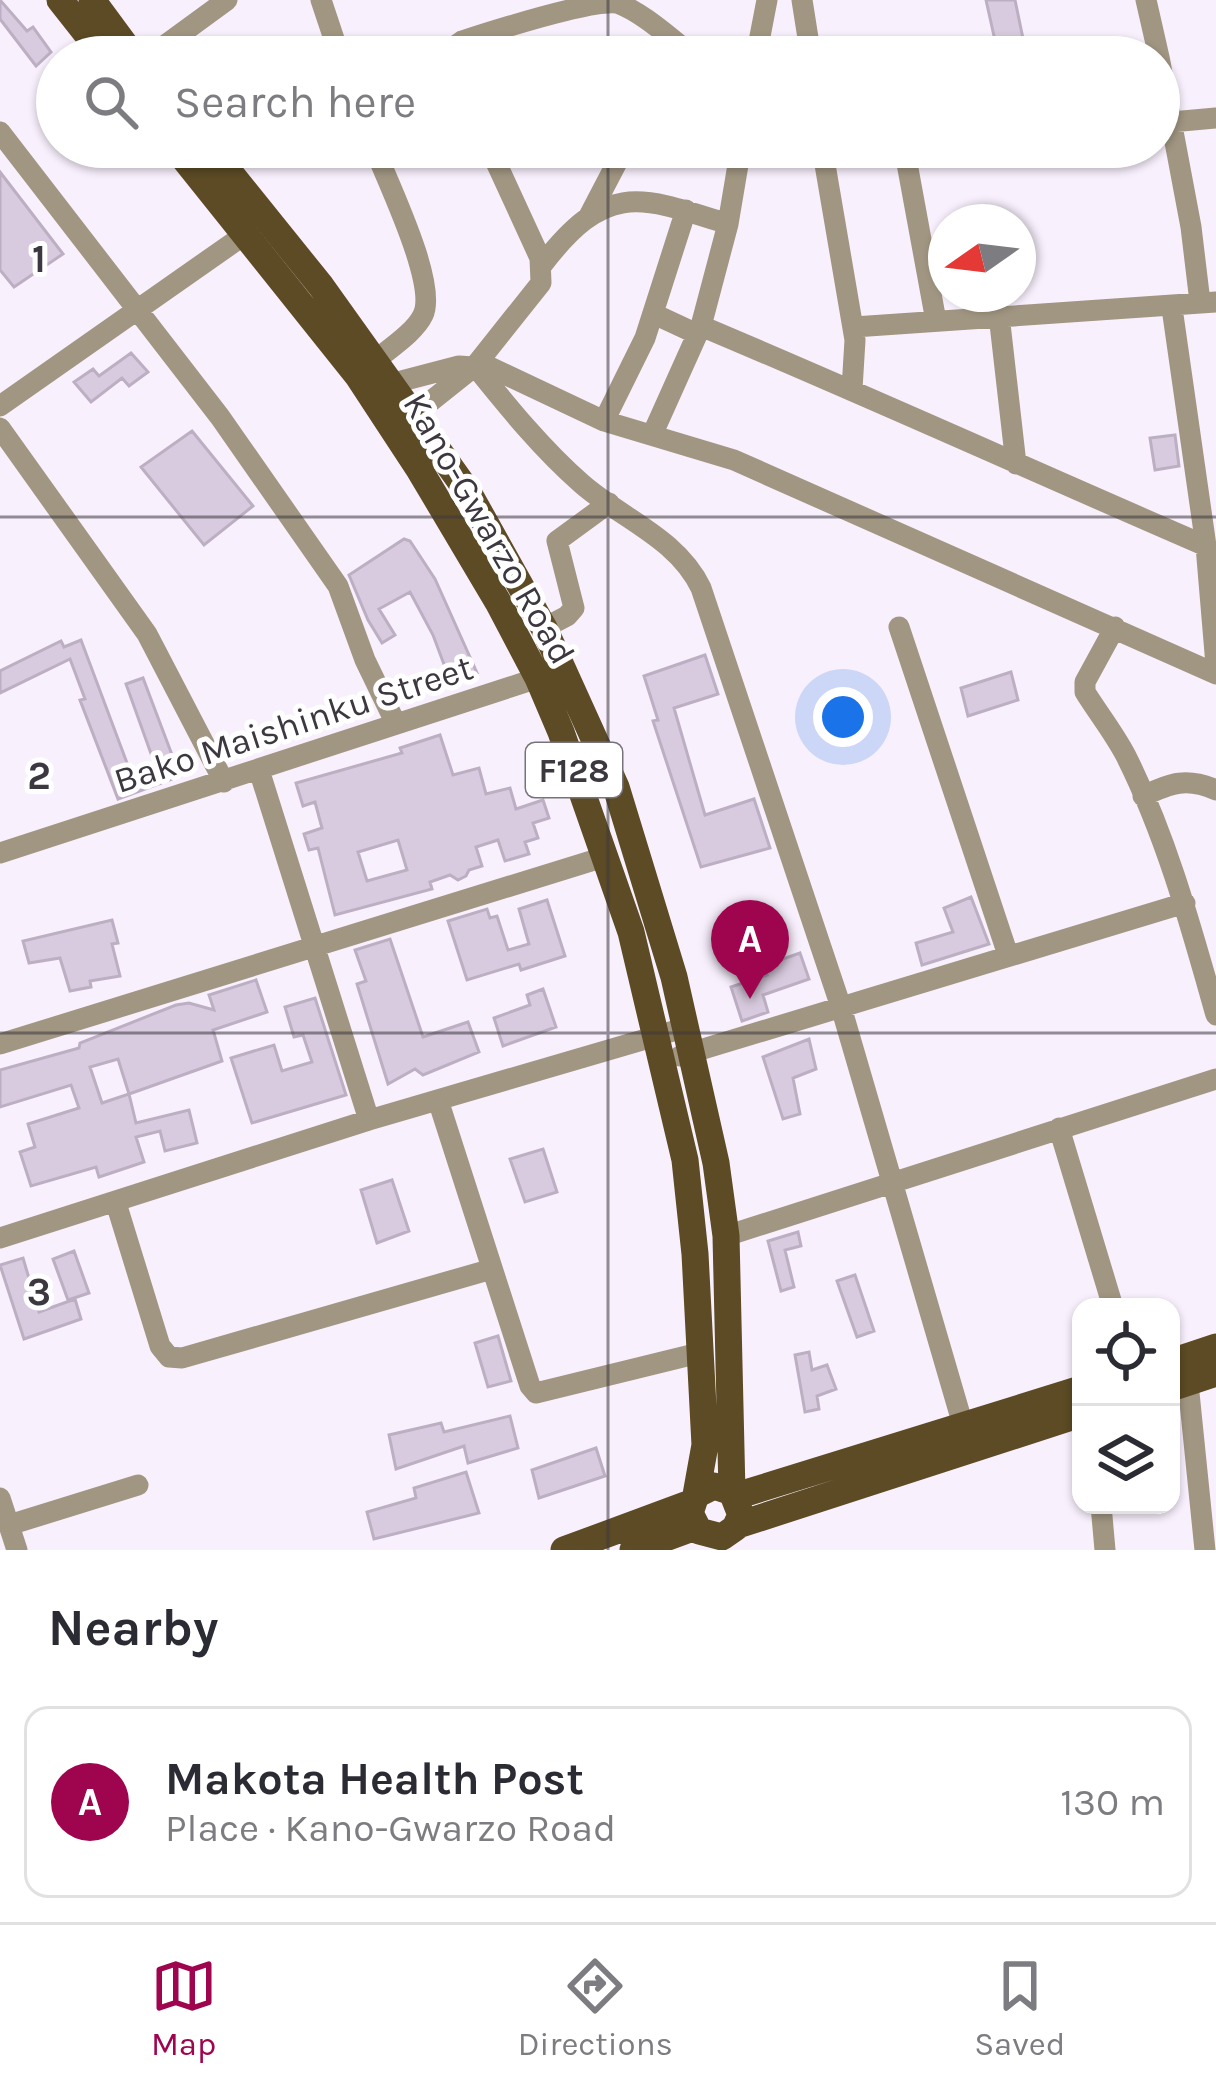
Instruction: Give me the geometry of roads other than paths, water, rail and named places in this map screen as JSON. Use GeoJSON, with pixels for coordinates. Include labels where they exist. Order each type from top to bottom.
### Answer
{"type":"FeatureCollection","features":[{"type":"Feature","properties":{"kind":"main road"},"geometry":{"type":"LineString","coordinates":[[60,0],[88,36]]}},
{"type":"Feature","properties":{"kind":"main road"},"geometry":{"type":"LineString","coordinates":[[92,0],[119,36]]}},
{"type":"Feature","properties":{"kind":"main road","name":"Kano-Gwarzo Road"},"geometry":{"type":"LineString","coordinates":[[191,168],[358,376],[474,557],[538,678],[631,932],[686,1160],[711,1527]]}},
{"type":"Feature","properties":{"kind":"main road","name":"Kano-Gwarzo Road"},"geometry":{"type":"LineString","coordinates":[[225,168],[394,383],[480,511],[544,628],[616,787],[690,1040],[713,1144],[726,1235],[734,1494]]}},
{"type":"Feature","properties":{"kind":"main road"},"geometry":{"type":"LineString","coordinates":[[1180,1376],[1216,1347]]}},
{"type":"Feature","properties":{"kind":"main road"},"geometry":{"type":"LineString","coordinates":[[1180,1378],[1216,1373]]}},
{"type":"Feature","properties":{"kind":"main road"},"geometry":{"type":"LineString","coordinates":[[711,1527],[714,1486],[734,1494],[1072,1392]]}},
{"type":"Feature","properties":{"kind":"main road"},"geometry":{"type":"LineString","coordinates":[[633,1550],[1072,1417]]}},
{"type":"Feature","properties":{"kind":"main road","name":"F128"},"geometry":{"type":"LineString","coordinates":[[711,1527],[741,1510],[734,1494]]}},
{"type":"Feature","properties":{"kind":"main road"},"geometry":{"type":"LineString","coordinates":[[564,1550],[711,1527]]}},
{"type":"Feature","properties":{"kind":"street"},"geometry":{"type":"LineString","coordinates":[[177,36],[226,0]]}},
{"type":"Feature","properties":{"kind":"street"},"geometry":{"type":"LineString","coordinates":[[321,0],[333,36]]}},
{"type":"Feature","properties":{"kind":"street"},"geometry":{"type":"LineString","coordinates":[[760,36],[766,0]]}},
{"type":"Feature","properties":{"kind":"street"},"geometry":{"type":"LineString","coordinates":[[802,0],[808,36]]}},
{"type":"Feature","properties":{"kind":"street"},"geometry":{"type":"LineString","coordinates":[[1146,0],[1154,36]]}},
{"type":"Feature","properties":{"kind":"street"},"geometry":{"type":"LineString","coordinates":[[477,36],[555,10],[608,1],[624,6],[662,36]]}},
{"type":"Feature","properties":{"kind":"street"},"geometry":{"type":"LineString","coordinates":[[1180,122],[1216,118]]}},
{"type":"Feature","properties":{"kind":"street"},"geometry":{"type":"LineString","coordinates":[[0,132],[138,308],[338,586],[365,660],[397,724]]}},
{"type":"Feature","properties":{"kind":"street"},"geometry":{"type":"LineString","coordinates":[[376,360],[421,320],[426,300],[419,265],[382,168]]}},
{"type":"Feature","properties":{"kind":"street"},"geometry":{"type":"LineString","coordinates":[[416,413],[476,365],[541,283],[542,265],[498,168]]}},
{"type":"Feature","properties":{"kind":"street"},"geometry":{"type":"LineString","coordinates":[[589,217],[614,168]]}},
{"type":"Feature","properties":{"kind":"street"},"geometry":{"type":"LineString","coordinates":[[653,433],[699,330],[728,224],[737,168]]}},
{"type":"Feature","properties":{"kind":"street"},"geometry":{"type":"LineString","coordinates":[[825,168],[854,327],[852,389]]}},
{"type":"Feature","properties":{"kind":"street"},"geometry":{"type":"LineString","coordinates":[[908,168],[936,321]]}},
{"type":"Feature","properties":{"kind":"street"},"geometry":{"type":"LineString","coordinates":[[854,327],[1208,302],[1176,168]]}},
{"type":"Feature","properties":{"kind":"street"},"geometry":{"type":"LineString","coordinates":[[542,265],[561,240],[617,202],[647,200],[728,224]]}},
{"type":"Feature","properties":{"kind":"street"},"geometry":{"type":"LineString","coordinates":[[604,421],[654,314],[686,210]]}},
{"type":"Feature","properties":{"kind":"street"},"geometry":{"type":"LineString","coordinates":[[0,406],[244,235]]}},
{"type":"Feature","properties":{"kind":"street"},"geometry":{"type":"LineString","coordinates":[[394,383],[476,365],[604,421],[734,460],[1216,669],[1210,556],[1172,308]]}},
{"type":"Feature","properties":{"kind":"street"},"geometry":{"type":"LineString","coordinates":[[654,314],[852,389],[1210,556]]}},
{"type":"Feature","properties":{"kind":"street"},"geometry":{"type":"LineString","coordinates":[[999,315],[1016,464]]}},
{"type":"Feature","properties":{"kind":"street"},"geometry":{"type":"LineString","coordinates":[[476,365],[518,419],[584,486],[670,547],[691,568],[701,588],[842,1006],[963,1425]]}},
{"type":"Feature","properties":{"kind":"street"},"geometry":{"type":"LineString","coordinates":[[0,428],[147,634],[224,782]]}},
{"type":"Feature","properties":{"kind":"street"},"geometry":{"type":"LineString","coordinates":[[544,628],[574,608],[557,541],[609,503]]}},
{"type":"Feature","properties":{"kind":"street"},"geometry":{"type":"LineString","coordinates":[[899,627],[1008,955]]}},
{"type":"Feature","properties":{"kind":"street"},"geometry":{"type":"LineString","coordinates":[[1115,627],[1085,682],[1085,692],[1126,756],[1143,796],[1185,904],[1216,1015]]}},
{"type":"Feature","properties":{"kind":"street","name":"Bako Maishinku Street"},"geometry":{"type":"LineString","coordinates":[[0,853],[538,678]]}},
{"type":"Feature","properties":{"kind":"street"},"geometry":{"type":"LineString","coordinates":[[259,770],[370,1120]]}},
{"type":"Feature","properties":{"kind":"street"},"geometry":{"type":"LineString","coordinates":[[1143,796],[1176,781],[1216,790]]}},
{"type":"Feature","properties":{"kind":"street"},"geometry":{"type":"LineString","coordinates":[[0,1044],[604,857]]}},
{"type":"Feature","properties":{"kind":"street"},"geometry":{"type":"LineString","coordinates":[[0,1238],[438,1100],[842,1006],[1185,904]]}},
{"type":"Feature","properties":{"kind":"street"},"geometry":{"type":"LineString","coordinates":[[726,1235],[1216,1079]]}},
{"type":"Feature","properties":{"kind":"street"},"geometry":{"type":"LineString","coordinates":[[438,1100],[536,1393],[699,1354]]}},
{"type":"Feature","properties":{"kind":"street"},"geometry":{"type":"LineString","coordinates":[[1059,1128],[1110,1298]]}},
{"type":"Feature","properties":{"kind":"street"},"geometry":{"type":"LineString","coordinates":[[116,1203],[160,1346],[169,1357],[182,1358],[492,1269]]}},
{"type":"Feature","properties":{"kind":"street"},"geometry":{"type":"LineString","coordinates":[[1180,1389],[1208,1504],[1205,1550]]}},
{"type":"Feature","properties":{"kind":"street"},"geometry":{"type":"LineString","coordinates":[[1180,1444],[1194,1440]]}},
{"type":"Feature","properties":{"kind":"street"},"geometry":{"type":"LineString","coordinates":[[9,1525],[138,1485]]}},
{"type":"Feature","properties":{"kind":"street"},"geometry":{"type":"LineString","coordinates":[[0,1498],[16,1550]]}},
{"type":"Feature","properties":{"kind":"street"},"geometry":{"type":"LineString","coordinates":[[1102,1514],[1105,1550]]}},
{"type":"Feature","properties":{"kind":"place","name":"Makota Health Post"},"geometry":{"type":"Point","coordinates":[750,999]}}]}
